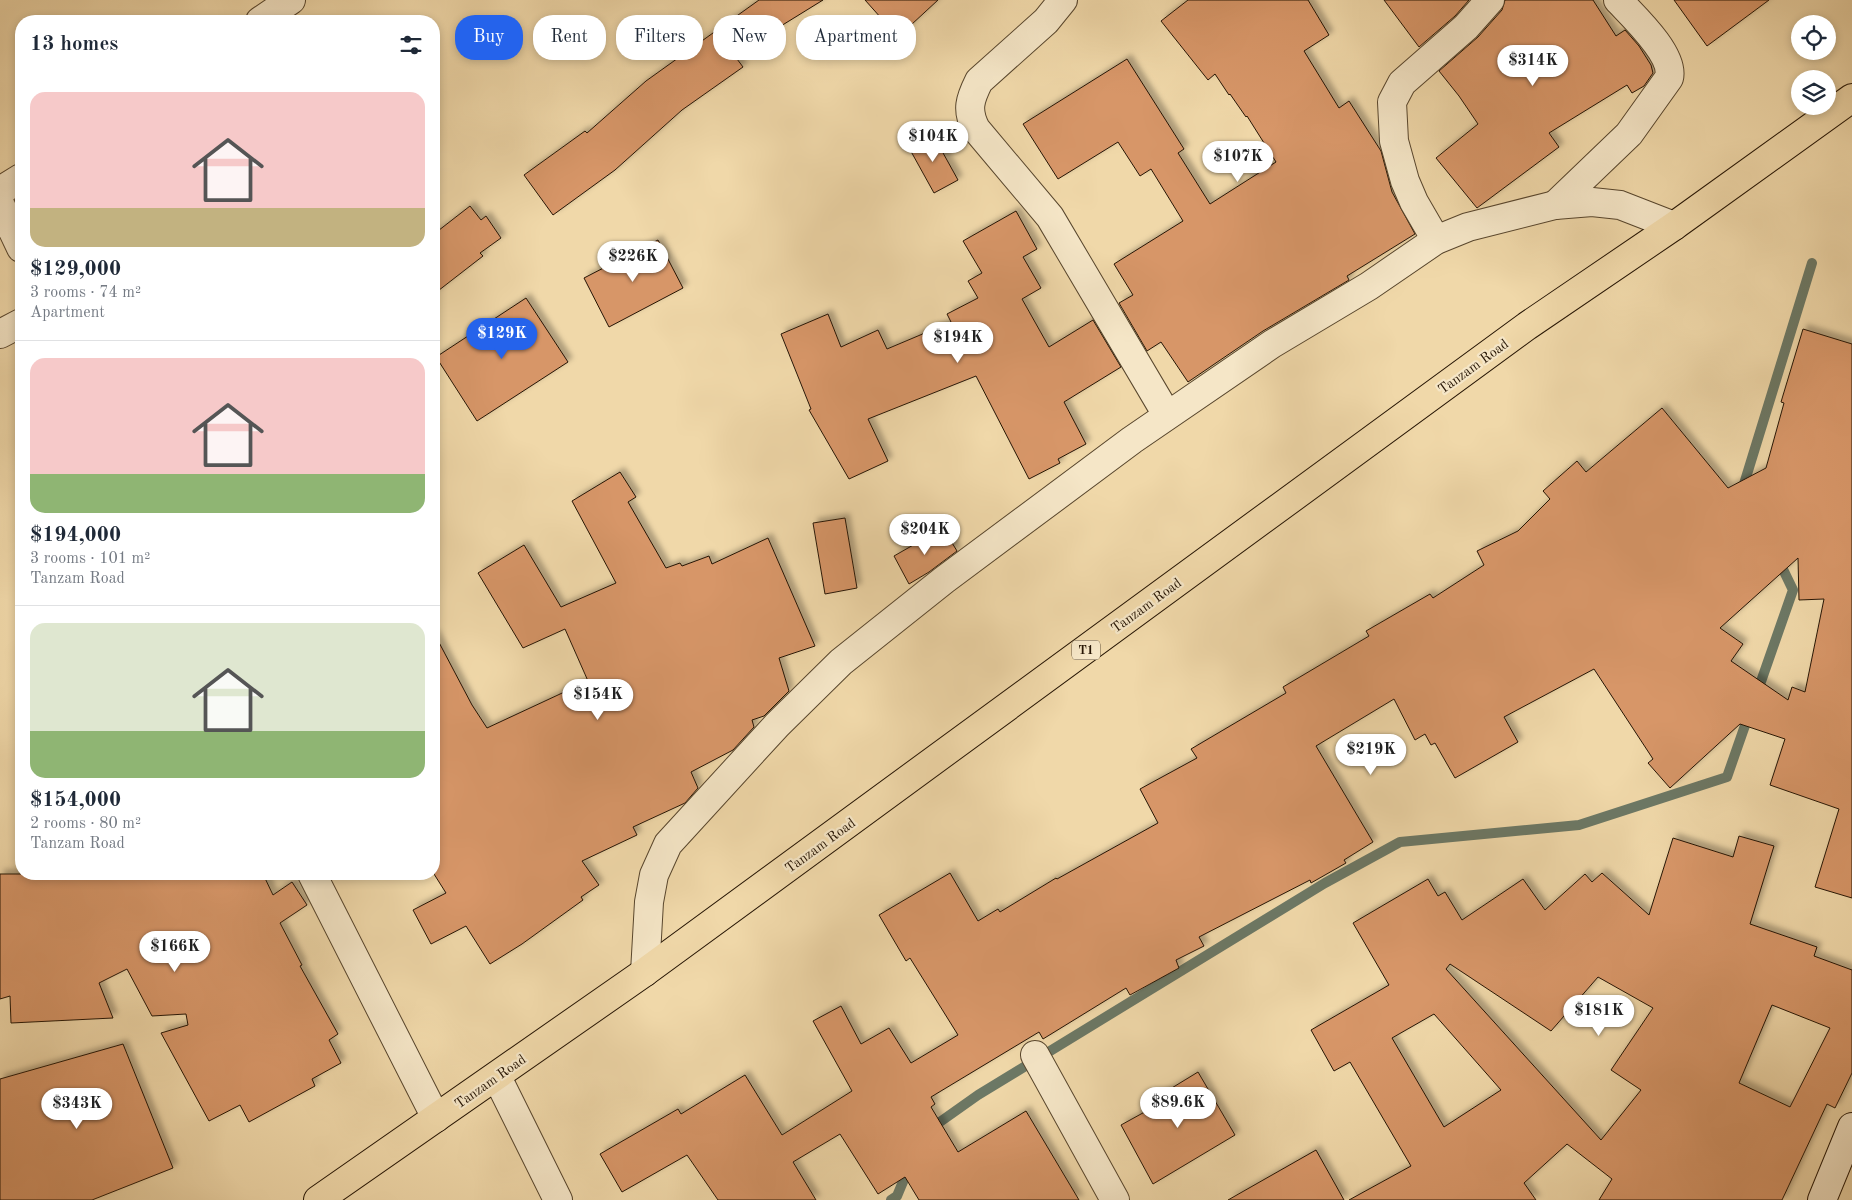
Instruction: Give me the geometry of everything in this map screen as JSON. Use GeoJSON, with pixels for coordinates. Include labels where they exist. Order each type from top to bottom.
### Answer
{"type":"FeatureCollection","features":[{"type":"Feature","properties":{"kind":"highway","name":"Tanzam Road"},"geometry":{"type":"LineString","coordinates":[[318,1200],[645,972],[1527,326],[1674,226],[1852,98]]}},
{"type":"Feature","properties":{"kind":"street"},"geometry":{"type":"LineString","coordinates":[[269,15],[291,0]]}},
{"type":"Feature","properties":{"kind":"street"},"geometry":{"type":"LineString","coordinates":[[1063,0],[1046,21],[980,81],[974,92],[969,114],[976,129],[1050,217],[1167,415]]}},
{"type":"Feature","properties":{"kind":"street"},"geometry":{"type":"LineString","coordinates":[[1436,240],[1414,202],[1405,181],[1394,141],[1392,102],[1402,83],[1466,27],[1490,0]]}},
{"type":"Feature","properties":{"kind":"street"},"geometry":{"type":"LineString","coordinates":[[1555,205],[1629,134],[1669,78],[1670,68],[1656,41],[1618,0]]}},
{"type":"Feature","properties":{"kind":"street"},"geometry":{"type":"LineString","coordinates":[[0,191],[15,182]]}},
{"type":"Feature","properties":{"kind":"street"},"geometry":{"type":"LineString","coordinates":[[645,972],[654,875],[668,844],[777,725],[841,662],[1035,511],[1167,415],[1272,344],[1369,286],[1436,240],[1468,227],[1555,205],[1592,202],[1620,205],[1674,226]]}},
{"type":"Feature","properties":{"kind":"street"},"geometry":{"type":"LineString","coordinates":[[0,204],[15,235]]}},
{"type":"Feature","properties":{"kind":"street"},"geometry":{"type":"LineString","coordinates":[[0,334],[15,326]]}},
{"type":"Feature","properties":{"kind":"street"},"geometry":{"type":"LineString","coordinates":[[315,880],[436,1118]]}},
{"type":"Feature","properties":{"kind":"street"},"geometry":{"type":"LineString","coordinates":[[1035,1055],[1115,1200]]}},
{"type":"Feature","properties":{"kind":"street"},"geometry":{"type":"LineString","coordinates":[[496,1077],[558,1200]]}},
{"type":"Feature","properties":{"kind":"street"},"geometry":{"type":"LineString","coordinates":[[1822,1200],[1852,1127]]}},
{"type":"Feature","properties":{"kind":"building"},"geometry":{"type":"Polygon","coordinates":[[[759,0],[823,0],[786,23],[786,15],[738,15],[759,0]]]}},
{"type":"Feature","properties":{"kind":"building"},"geometry":{"type":"Polygon","coordinates":[[[865,0],[938,0],[916,20],[916,15],[878,15],[865,0]]]}},
{"type":"Feature","properties":{"kind":"building"},"geometry":{"type":"Polygon","coordinates":[[[1188,0],[1308,0],[1329,35],[1304,51],[1339,108],[1349,101],[1381,151],[1392,192],[1415,234],[1347,276],[1349,280],[1263,331],[1188,382],[1161,342],[1147,351],[1119,303],[1133,295],[1114,264],[1183,221],[1151,169],[1140,176],[1118,142],[1058,179],[1023,124],[1127,59],[1184,149],[1178,153],[1210,204],[1276,162],[1247,116],[1229,95],[1215,74],[1208,80],[1161,21],[1188,0]]]}},
{"type":"Feature","properties":{"kind":"building"},"geometry":{"type":"Polygon","coordinates":[[[1384,0],[1469,0],[1455,16],[1419,47],[1384,0]]]}},
{"type":"Feature","properties":{"kind":"building"},"geometry":{"type":"Polygon","coordinates":[[[1505,0],[1593,0],[1616,36],[1625,30],[1639,46],[1651,65],[1653,73],[1644,86],[1632,93],[1627,85],[1549,133],[1559,147],[1477,208],[1436,158],[1478,124],[1439,71],[1478,37],[1502,10],[1505,0]]]}},
{"type":"Feature","properties":{"kind":"building"},"geometry":{"type":"Polygon","coordinates":[[[1674,0],[1769,0],[1707,46],[1674,0]]]}},
{"type":"Feature","properties":{"kind":"building"},"geometry":{"type":"Polygon","coordinates":[[[713,33],[713,60],[738,60],[743,67],[682,110],[615,170],[553,215],[524,175],[585,131],[587,133],[646,81],[675,60],[703,60],[703,40],[713,33]]]}},
{"type":"Feature","properties":{"kind":"building"},"geometry":{"type":"Polygon","coordinates":[[[932,133],[958,180],[934,193],[908,146],[932,133]]]}},
{"type":"Feature","properties":{"kind":"building"},"geometry":{"type":"Polygon","coordinates":[[[470,206],[481,220],[486,216],[501,238],[480,253],[483,256],[440,289],[440,229],[470,206]]]}},
{"type":"Feature","properties":{"kind":"building"},"geometry":{"type":"Polygon","coordinates":[[[1016,211],[1037,249],[1023,257],[1041,288],[1022,299],[1049,347],[1093,320],[1121,367],[1064,402],[1086,444],[1058,459],[1060,463],[1029,479],[976,376],[868,419],[888,461],[849,479],[809,410],[811,409],[781,334],[828,314],[841,347],[878,330],[887,349],[951,322],[947,314],[978,298],[968,281],[982,273],[963,241],[1016,211]]]}},
{"type":"Feature","properties":{"kind":"building"},"geometry":{"type":"Polygon","coordinates":[[[658,240],[683,288],[609,327],[584,278],[658,240]]]}},
{"type":"Feature","properties":{"kind":"building"},"geometry":{"type":"Polygon","coordinates":[[[526,298],[568,362],[477,421],[440,363],[440,354],[526,298]]]}},
{"type":"Feature","properties":{"kind":"building"},"geometry":{"type":"Polygon","coordinates":[[[1803,329],[1852,344],[1852,898],[1815,887],[1839,809],[1770,785],[1785,739],[1740,724],[1670,788],[1648,763],[1653,759],[1594,669],[1504,717],[1518,742],[1455,778],[1435,743],[1431,745],[1425,734],[1415,740],[1394,699],[1316,746],[1373,842],[1344,860],[1346,863],[1311,883],[1310,880],[1199,937],[1204,946],[1176,960],[1179,968],[1130,995],[1126,988],[1043,1039],[1039,1032],[931,1097],[935,1104],[931,1107],[958,1152],[1026,1111],[1079,1200],[919,1200],[905,1177],[878,1194],[840,1134],[793,1162],[816,1200],[718,1200],[687,1155],[622,1192],[600,1154],[678,1109],[681,1114],[745,1075],[782,1135],[852,1091],[813,1021],[841,1006],[861,1044],[889,1028],[911,1063],[958,1035],[910,958],[906,961],[879,915],[950,873],[978,921],[998,909],[1000,912],[1056,878],[1158,823],[1140,789],[1197,758],[1191,749],[1286,693],[1283,687],[1369,636],[1366,631],[1430,594],[1433,598],[1484,565],[1477,551],[1518,531],[1550,499],[1543,491],[1577,461],[1586,472],[1662,408],[1728,488],[1766,468],[1784,403],[1781,402],[1803,329]],[[1798,558],[1720,628],[1743,644],[1731,661],[1788,700],[1792,687],[1805,692],[1824,599],[1799,600],[1798,558]]]}},
{"type":"Feature","properties":{"kind":"building"},"geometry":{"type":"Polygon","coordinates":[[[620,472],[636,497],[628,502],[666,568],[680,563],[682,566],[709,556],[712,564],[768,538],[815,646],[779,658],[789,691],[764,716],[752,720],[754,727],[733,750],[691,772],[698,788],[685,803],[633,827],[637,835],[582,861],[599,885],[581,897],[583,900],[522,944],[490,964],[466,926],[431,944],[413,910],[446,893],[438,880],[440,880],[440,644],[472,705],[487,728],[588,681],[565,629],[523,648],[478,573],[524,545],[561,607],[616,583],[572,501],[620,472]]]}},
{"type":"Feature","properties":{"kind":"building"},"geometry":{"type":"Polygon","coordinates":[[[845,518],[857,588],[825,594],[813,523],[845,518]]]}},
{"type":"Feature","properties":{"kind":"building"},"geometry":{"type":"Polygon","coordinates":[[[943,528],[957,551],[909,584],[894,556],[943,528]]]}},
{"type":"Feature","properties":{"kind":"building"},"geometry":{"type":"Polygon","coordinates":[[[1739,836],[1774,846],[1750,924],[1817,947],[1814,956],[1852,970],[1852,1073],[1835,1108],[1827,1104],[1782,1200],[1599,1200],[1612,1179],[1567,1144],[1524,1183],[1536,1200],[1349,1200],[1411,1166],[1350,1062],[1334,1071],[1311,1030],[1389,985],[1353,923],[1428,879],[1438,896],[1445,892],[1462,920],[1523,879],[1545,910],[1585,874],[1592,882],[1602,873],[1649,915],[1673,838],[1733,857],[1739,836]],[[1450,964],[1446,969],[1601,1140],[1641,1090],[1611,1070],[1653,1008],[1598,977],[1551,1031],[1450,964]],[[1772,1005],[1739,1083],[1790,1107],[1830,1028],[1772,1005]],[[1434,1014],[1392,1038],[1444,1127],[1501,1090],[1434,1014]]]}},
{"type":"Feature","properties":{"kind":"building"},"geometry":{"type":"Polygon","coordinates":[[[0,874],[15,874],[15,880],[266,880],[273,895],[292,882],[307,905],[280,923],[302,965],[300,966],[338,1034],[329,1040],[341,1063],[312,1079],[315,1086],[249,1122],[240,1105],[209,1121],[161,1033],[188,1025],[186,1014],[152,1016],[127,969],[99,983],[113,1018],[11,1023],[10,996],[0,999],[0,874]]]}},
{"type":"Feature","properties":{"kind":"building"},"geometry":{"type":"Polygon","coordinates":[[[123,1044],[173,1168],[92,1200],[0,1200],[0,1079],[123,1044]]]}},
{"type":"Feature","properties":{"kind":"building"},"geometry":{"type":"Polygon","coordinates":[[[1198,1072],[1235,1135],[1153,1184],[1121,1125],[1161,1103],[1157,1097],[1198,1072]]]}},
{"type":"Feature","properties":{"kind":"building"},"geometry":{"type":"Polygon","coordinates":[[[1316,1150],[1344,1200],[1228,1200],[1316,1150]]]}},
{"type":"Feature","properties":{"kind":"waterway"},"geometry":{"type":"LineString","coordinates":[[1747,491],[1744,484],[1812,263]]}},
{"type":"Feature","properties":{"kind":"waterway"},"geometry":{"type":"LineString","coordinates":[[1757,693],[1793,590],[1778,559]]}},
{"type":"Feature","properties":{"kind":"waterway"},"geometry":{"type":"LineString","coordinates":[[930,1129],[978,1095],[1325,883],[1400,842],[1579,825],[1727,777],[1749,714]]}},
{"type":"Feature","properties":{"kind":"waterway"},"geometry":{"type":"LineString","coordinates":[[891,1200],[897,1196],[910,1165]]}}]}
